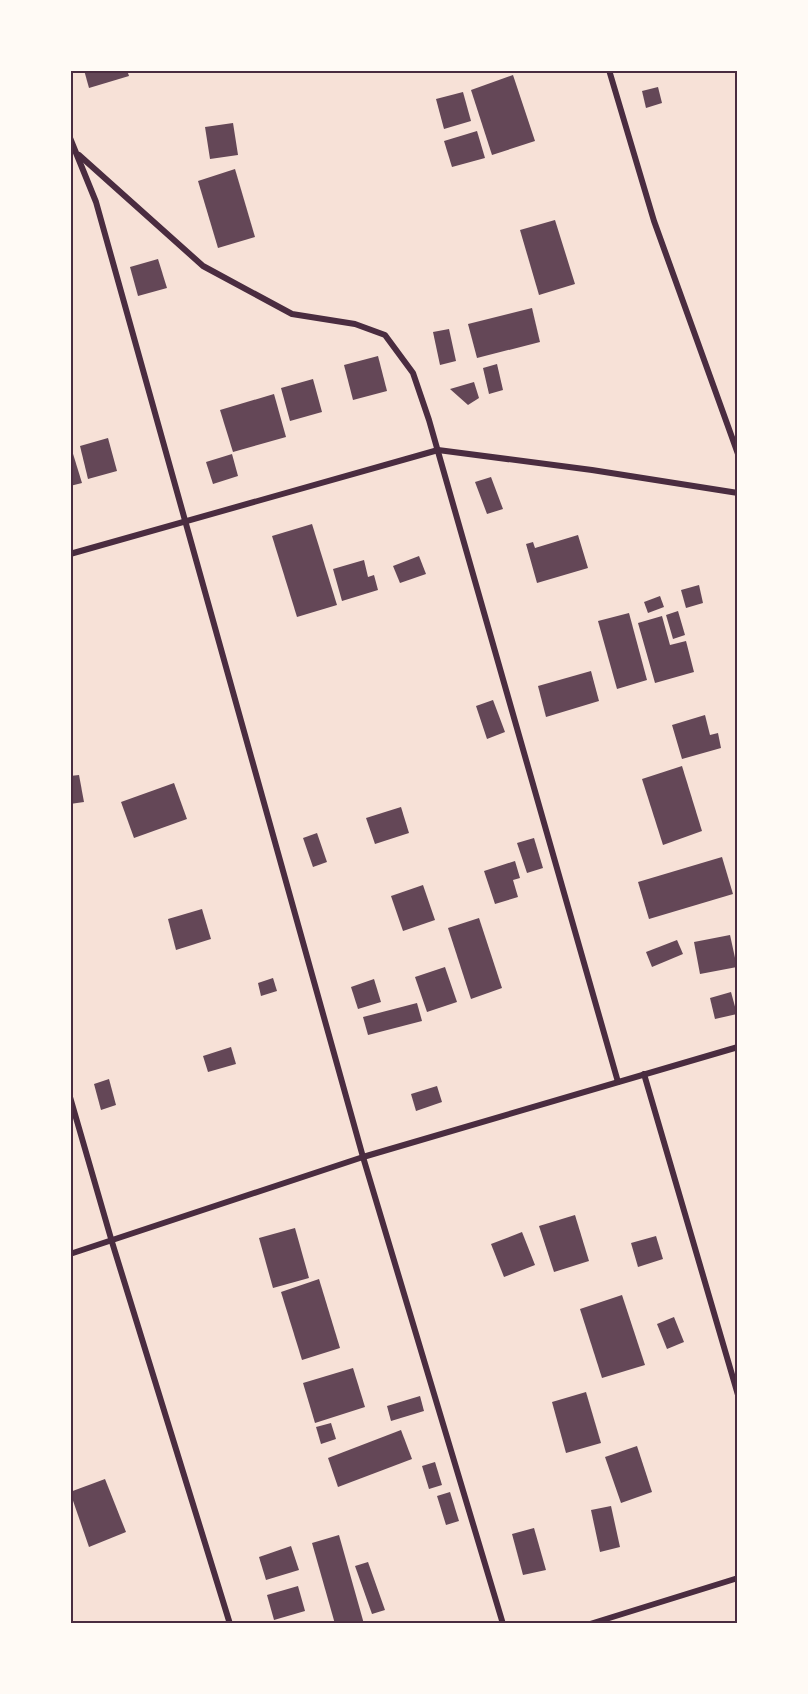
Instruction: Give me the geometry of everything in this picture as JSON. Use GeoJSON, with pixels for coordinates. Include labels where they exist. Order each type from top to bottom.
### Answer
{"type":"FeatureCollection","features":[{"type":"Feature","properties":{"kind":"street"},"geometry":{"type":"LineString","coordinates":[[609,70],[654,221],[738,454]]}},
{"type":"Feature","properties":{"kind":"street"},"geometry":{"type":"LineString","coordinates":[[70,138],[96,202],[363,1157],[503,1623]]}},
{"type":"Feature","properties":{"kind":"street"},"geometry":{"type":"LineString","coordinates":[[77,154],[203,266],[292,314],[355,324],[384,335],[413,373],[438,450],[618,1082]]}},
{"type":"Feature","properties":{"kind":"street"},"geometry":{"type":"LineString","coordinates":[[70,554],[438,450],[592,470],[738,493]]}},
{"type":"Feature","properties":{"kind":"street"},"geometry":{"type":"LineString","coordinates":[[70,1254],[112,1242],[363,1157],[738,1047]]}},
{"type":"Feature","properties":{"kind":"street"},"geometry":{"type":"LineString","coordinates":[[644,1074],[738,1395]]}},
{"type":"Feature","properties":{"kind":"street"},"geometry":{"type":"LineString","coordinates":[[70,1097],[112,1242],[230,1623]]}},
{"type":"Feature","properties":{"kind":"street"},"geometry":{"type":"LineString","coordinates":[[591,1623],[738,1578]]}},
{"type":"Feature","properties":{"kind":"building"},"geometry":{"type":"Polygon","coordinates":[[[84,70],[127,70],[129,76],[89,88],[84,70]]]}},
{"type":"Feature","properties":{"kind":"building"},"geometry":{"type":"Polygon","coordinates":[[[513,75],[535,141],[492,155],[471,90],[513,75]]]}},
{"type":"Feature","properties":{"kind":"building"},"geometry":{"type":"Polygon","coordinates":[[[658,87],[662,103],[646,108],[642,91],[658,87]]]}},
{"type":"Feature","properties":{"kind":"building"},"geometry":{"type":"Polygon","coordinates":[[[463,92],[471,121],[444,129],[436,99],[463,92]]]}},
{"type":"Feature","properties":{"kind":"building"},"geometry":{"type":"Polygon","coordinates":[[[233,123],[238,155],[210,159],[205,127],[233,123]]]}},
{"type":"Feature","properties":{"kind":"building"},"geometry":{"type":"Polygon","coordinates":[[[477,131],[485,158],[452,167],[444,141],[477,131]]]}},
{"type":"Feature","properties":{"kind":"building"},"geometry":{"type":"Polygon","coordinates":[[[235,169],[255,237],[218,248],[198,181],[235,169]]]}},
{"type":"Feature","properties":{"kind":"building"},"geometry":{"type":"Polygon","coordinates":[[[555,220],[575,284],[539,295],[520,230],[555,220]]]}},
{"type":"Feature","properties":{"kind":"building"},"geometry":{"type":"Polygon","coordinates":[[[158,259],[167,288],[138,296],[130,267],[158,259]]]}},
{"type":"Feature","properties":{"kind":"building"},"geometry":{"type":"Polygon","coordinates":[[[532,308],[540,342],[477,358],[468,324],[532,308]]]}},
{"type":"Feature","properties":{"kind":"building"},"geometry":{"type":"Polygon","coordinates":[[[449,329],[456,361],[440,365],[433,332],[449,329]]]}},
{"type":"Feature","properties":{"kind":"building"},"geometry":{"type":"Polygon","coordinates":[[[378,356],[387,391],[353,400],[344,365],[378,356]]]}},
{"type":"Feature","properties":{"kind":"building"},"geometry":{"type":"Polygon","coordinates":[[[497,364],[503,390],[489,394],[483,368],[497,364]]]}},
{"type":"Feature","properties":{"kind":"building"},"geometry":{"type":"Polygon","coordinates":[[[313,379],[322,412],[290,421],[281,388],[313,379]]]}},
{"type":"Feature","properties":{"kind":"building"},"geometry":{"type":"Polygon","coordinates":[[[474,382],[479,398],[468,405],[450,389],[474,382]]]}},
{"type":"Feature","properties":{"kind":"building"},"geometry":{"type":"Polygon","coordinates":[[[274,394],[286,437],[233,452],[220,410],[274,394]]]}},
{"type":"Feature","properties":{"kind":"building"},"geometry":{"type":"Polygon","coordinates":[[[108,438],[117,471],[88,479],[80,446],[108,438]]]}},
{"type":"Feature","properties":{"kind":"building"},"geometry":{"type":"Polygon","coordinates":[[[70,444],[82,483],[70,486],[70,444]]]}},
{"type":"Feature","properties":{"kind":"building"},"geometry":{"type":"Polygon","coordinates":[[[232,454],[238,476],[213,484],[206,462],[232,454]]]}},
{"type":"Feature","properties":{"kind":"building"},"geometry":{"type":"Polygon","coordinates":[[[491,477],[503,509],[487,514],[475,482],[491,477]]]}},
{"type":"Feature","properties":{"kind":"building"},"geometry":{"type":"Polygon","coordinates":[[[312,524],[337,605],[297,617],[272,536],[312,524]]]}},
{"type":"Feature","properties":{"kind":"building"},"geometry":{"type":"Polygon","coordinates":[[[578,535],[588,568],[537,583],[526,544],[533,542],[535,548],[578,535]]]}},
{"type":"Feature","properties":{"kind":"building"},"geometry":{"type":"Polygon","coordinates":[[[419,556],[426,574],[400,583],[393,566],[419,556]]]}},
{"type":"Feature","properties":{"kind":"building"},"geometry":{"type":"Polygon","coordinates":[[[364,560],[368,577],[374,575],[378,590],[342,601],[333,569],[364,560]]]}},
{"type":"Feature","properties":{"kind":"building"},"geometry":{"type":"Polygon","coordinates":[[[699,585],[703,603],[686,608],[681,590],[699,585]]]}},
{"type":"Feature","properties":{"kind":"building"},"geometry":{"type":"Polygon","coordinates":[[[660,596],[664,607],[648,613],[644,602],[660,596]]]}},
{"type":"Feature","properties":{"kind":"building"},"geometry":{"type":"Polygon","coordinates":[[[678,611],[685,635],[673,639],[666,615],[678,611]]]}},
{"type":"Feature","properties":{"kind":"building"},"geometry":{"type":"Polygon","coordinates":[[[629,613],[647,680],[617,689],[598,621],[629,613]]]}},
{"type":"Feature","properties":{"kind":"building"},"geometry":{"type":"Polygon","coordinates":[[[662,616],[670,645],[686,641],[694,672],[655,683],[638,623],[662,616]]]}},
{"type":"Feature","properties":{"kind":"building"},"geometry":{"type":"Polygon","coordinates":[[[591,671],[599,701],[546,717],[538,686],[591,671]]]}},
{"type":"Feature","properties":{"kind":"building"},"geometry":{"type":"Polygon","coordinates":[[[493,700],[505,732],[487,739],[476,706],[493,700]]]}},
{"type":"Feature","properties":{"kind":"building"},"geometry":{"type":"Polygon","coordinates":[[[705,715],[710,735],[718,733],[721,748],[682,759],[672,725],[705,715]]]}},
{"type":"Feature","properties":{"kind":"building"},"geometry":{"type":"Polygon","coordinates":[[[682,766],[702,831],[663,845],[642,779],[682,766]]]}},
{"type":"Feature","properties":{"kind":"building"},"geometry":{"type":"Polygon","coordinates":[[[79,775],[84,802],[70,804],[70,776],[79,775]]]}},
{"type":"Feature","properties":{"kind":"building"},"geometry":{"type":"Polygon","coordinates":[[[174,783],[187,819],[134,838],[121,802],[174,783]]]}},
{"type":"Feature","properties":{"kind":"building"},"geometry":{"type":"Polygon","coordinates":[[[401,807],[409,833],[375,844],[366,818],[401,807]]]}},
{"type":"Feature","properties":{"kind":"building"},"geometry":{"type":"Polygon","coordinates":[[[317,833],[327,862],[313,867],[303,838],[317,833]]]}},
{"type":"Feature","properties":{"kind":"building"},"geometry":{"type":"Polygon","coordinates":[[[534,838],[543,868],[527,873],[517,843],[534,838]]]}},
{"type":"Feature","properties":{"kind":"building"},"geometry":{"type":"Polygon","coordinates":[[[722,857],[733,894],[649,919],[638,882],[722,857]]]}},
{"type":"Feature","properties":{"kind":"building"},"geometry":{"type":"Polygon","coordinates":[[[515,861],[520,878],[513,880],[518,897],[495,904],[484,871],[515,861]]]}},
{"type":"Feature","properties":{"kind":"building"},"geometry":{"type":"Polygon","coordinates":[[[423,885],[435,920],[403,931],[391,896],[423,885]]]}},
{"type":"Feature","properties":{"kind":"building"},"geometry":{"type":"Polygon","coordinates":[[[202,909],[211,939],[176,950],[168,919],[202,909]]]}},
{"type":"Feature","properties":{"kind":"building"},"geometry":{"type":"Polygon","coordinates":[[[479,918],[502,988],[471,999],[448,928],[479,918]]]}},
{"type":"Feature","properties":{"kind":"building"},"geometry":{"type":"Polygon","coordinates":[[[730,935],[737,967],[700,974],[694,942],[730,935]]]}},
{"type":"Feature","properties":{"kind":"building"},"geometry":{"type":"Polygon","coordinates":[[[677,940],[683,954],[652,967],[646,952],[677,940]]]}},
{"type":"Feature","properties":{"kind":"building"},"geometry":{"type":"Polygon","coordinates":[[[445,967],[457,1002],[427,1012],[415,977],[445,967]]]}},
{"type":"Feature","properties":{"kind":"building"},"geometry":{"type":"Polygon","coordinates":[[[273,978],[277,991],[261,996],[258,983],[273,978]]]}},
{"type":"Feature","properties":{"kind":"building"},"geometry":{"type":"Polygon","coordinates":[[[374,979],[381,1002],[358,1009],[351,987],[374,979]]]}},
{"type":"Feature","properties":{"kind":"building"},"geometry":{"type":"Polygon","coordinates":[[[731,992],[737,1014],[715,1019],[710,998],[731,992]]]}},
{"type":"Feature","properties":{"kind":"building"},"geometry":{"type":"Polygon","coordinates":[[[417,1003],[422,1021],[368,1035],[363,1017],[417,1003]]]}},
{"type":"Feature","properties":{"kind":"building"},"geometry":{"type":"Polygon","coordinates":[[[231,1047],[236,1064],[208,1072],[203,1056],[231,1047]]]}},
{"type":"Feature","properties":{"kind":"building"},"geometry":{"type":"Polygon","coordinates":[[[109,1079],[116,1105],[101,1110],[94,1084],[109,1079]]]}},
{"type":"Feature","properties":{"kind":"building"},"geometry":{"type":"Polygon","coordinates":[[[437,1086],[442,1102],[416,1111],[411,1094],[437,1086]]]}},
{"type":"Feature","properties":{"kind":"building"},"geometry":{"type":"Polygon","coordinates":[[[575,1215],[589,1261],[554,1272],[539,1226],[575,1215]]]}},
{"type":"Feature","properties":{"kind":"building"},"geometry":{"type":"Polygon","coordinates":[[[295,1228],[309,1278],[273,1288],[259,1238],[295,1228]]]}},
{"type":"Feature","properties":{"kind":"building"},"geometry":{"type":"Polygon","coordinates":[[[522,1232],[535,1265],[504,1277],[491,1244],[522,1232]]]}},
{"type":"Feature","properties":{"kind":"building"},"geometry":{"type":"Polygon","coordinates":[[[656,1236],[663,1259],[638,1267],[631,1243],[656,1236]]]}},
{"type":"Feature","properties":{"kind":"building"},"geometry":{"type":"Polygon","coordinates":[[[319,1279],[340,1348],[302,1360],[281,1292],[319,1279]]]}},
{"type":"Feature","properties":{"kind":"building"},"geometry":{"type":"Polygon","coordinates":[[[622,1295],[645,1365],[602,1378],[580,1309],[622,1295]]]}},
{"type":"Feature","properties":{"kind":"building"},"geometry":{"type":"Polygon","coordinates":[[[674,1317],[684,1342],[667,1349],[657,1324],[674,1317]]]}},
{"type":"Feature","properties":{"kind":"building"},"geometry":{"type":"Polygon","coordinates":[[[353,1368],[365,1407],[315,1423],[303,1383],[353,1368]]]}},
{"type":"Feature","properties":{"kind":"building"},"geometry":{"type":"Polygon","coordinates":[[[586,1392],[601,1443],[566,1453],[552,1402],[586,1392]]]}},
{"type":"Feature","properties":{"kind":"building"},"geometry":{"type":"Polygon","coordinates":[[[420,1396],[424,1411],[391,1421],[387,1406],[420,1396]]]}},
{"type":"Feature","properties":{"kind":"building"},"geometry":{"type":"Polygon","coordinates":[[[331,1423],[336,1439],[321,1444],[316,1427],[331,1423]]]}},
{"type":"Feature","properties":{"kind":"building"},"geometry":{"type":"Polygon","coordinates":[[[401,1430],[412,1459],[338,1487],[328,1458],[401,1430]]]}},
{"type":"Feature","properties":{"kind":"building"},"geometry":{"type":"Polygon","coordinates":[[[637,1446],[652,1492],[621,1503],[605,1457],[637,1446]]]}},
{"type":"Feature","properties":{"kind":"building"},"geometry":{"type":"Polygon","coordinates":[[[435,1462],[442,1485],[429,1489],[422,1466],[435,1462]]]}},
{"type":"Feature","properties":{"kind":"building"},"geometry":{"type":"Polygon","coordinates":[[[105,1479],[126,1532],[89,1547],[70,1492],[105,1479]]]}},
{"type":"Feature","properties":{"kind":"building"},"geometry":{"type":"Polygon","coordinates":[[[450,1492],[459,1521],[446,1525],[437,1496],[450,1492]]]}},
{"type":"Feature","properties":{"kind":"building"},"geometry":{"type":"Polygon","coordinates":[[[611,1506],[620,1547],[600,1552],[591,1510],[611,1506]]]}},
{"type":"Feature","properties":{"kind":"building"},"geometry":{"type":"Polygon","coordinates":[[[534,1528],[546,1570],[523,1575],[512,1534],[534,1528]]]}},
{"type":"Feature","properties":{"kind":"building"},"geometry":{"type":"Polygon","coordinates":[[[339,1535],[364,1624],[335,1624],[312,1543],[339,1535]]]}},
{"type":"Feature","properties":{"kind":"building"},"geometry":{"type":"Polygon","coordinates":[[[291,1546],[299,1570],[266,1580],[259,1557],[291,1546]]]}},
{"type":"Feature","properties":{"kind":"building"},"geometry":{"type":"Polygon","coordinates":[[[368,1562],[385,1610],[372,1614],[355,1566],[368,1562]]]}},
{"type":"Feature","properties":{"kind":"building"},"geometry":{"type":"Polygon","coordinates":[[[298,1586],[305,1611],[274,1620],[267,1595],[298,1586]]]}}]}
